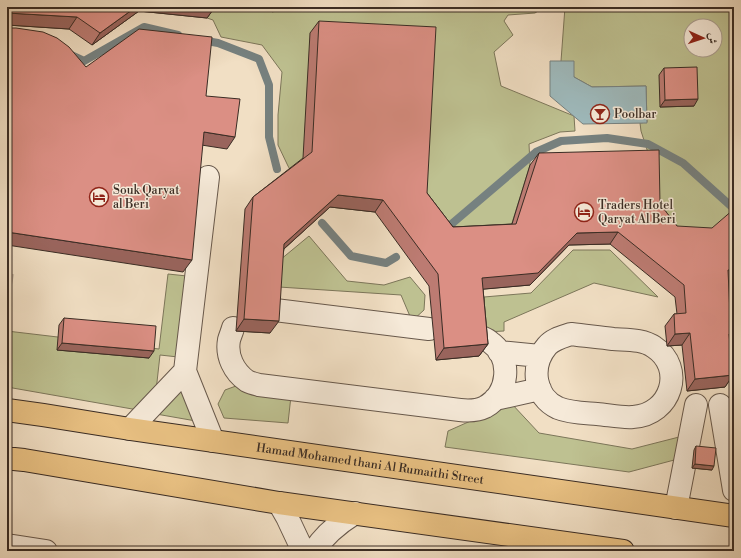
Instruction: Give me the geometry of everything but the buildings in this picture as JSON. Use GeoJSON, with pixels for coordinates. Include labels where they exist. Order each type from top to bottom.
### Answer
{"type":"FeatureCollection","features":[{"type":"Feature","properties":{"kind":"main road","name":"Hamad Mohamed thani Al Rumaithi Street"},"geometry":{"type":"LineString","coordinates":[[7,410],[734,516]]}},
{"type":"Feature","properties":{"kind":"main road"},"geometry":{"type":"LineString","coordinates":[[7,459],[24,460],[279,503],[623,551]]}},
{"type":"Feature","properties":{"kind":"lane"},"geometry":{"type":"LineString","coordinates":[[208,177],[185,371],[213,441]]}},
{"type":"Feature","properties":{"kind":"lane"},"geometry":{"type":"LineString","coordinates":[[275,310],[429,329]]}},
{"type":"Feature","properties":{"kind":"lane"},"geometry":{"type":"LineString","coordinates":[[233,328],[229,340],[228,353],[232,365],[239,374],[248,381],[259,386],[472,411],[484,407],[495,399],[502,389],[506,376],[505,364],[499,352],[491,342],[479,336]]}},
{"type":"Feature","properties":{"kind":"lane"},"geometry":{"type":"LineString","coordinates":[[571,334],[643,342],[654,347],[664,356],[670,368],[672,380],[669,393],[662,404],[652,412],[640,417],[569,411],[558,408],[548,401],[540,389],[537,381],[536,368],[540,356],[548,345],[558,338],[571,334]]}},
{"type":"Feature","properties":{"kind":"lane"},"geometry":{"type":"LineString","coordinates":[[499,352],[540,356]]}},
{"type":"Feature","properties":{"kind":"lane"},"geometry":{"type":"LineString","coordinates":[[130,429],[185,371]]}},
{"type":"Feature","properties":{"kind":"lane"},"geometry":{"type":"LineString","coordinates":[[495,399],[540,389]]}},
{"type":"Feature","properties":{"kind":"lane"},"geometry":{"type":"LineString","coordinates":[[662,404],[727,406],[734,490]]}},
{"type":"Feature","properties":{"kind":"lane"},"geometry":{"type":"LineString","coordinates":[[676,508],[696,405]]}},
{"type":"Feature","properties":{"kind":"lane"},"geometry":{"type":"LineString","coordinates":[[279,503],[290,522],[303,551]]}},
{"type":"Feature","properties":{"kind":"lane"},"geometry":{"type":"LineString","coordinates":[[314,551],[327,534],[354,513]]}},
{"type":"Feature","properties":{"kind":"lane"},"geometry":{"type":"LineString","coordinates":[[7,545],[46,551]]}},
{"type":"Feature","properties":{"kind":"green space"},"geometry":{"type":"Polygon","coordinates":[[[208,7],[269,7],[272,12],[295,7],[544,7],[535,13],[508,15],[504,21],[513,35],[494,52],[501,86],[574,116],[575,131],[560,132],[529,144],[530,165],[508,236],[444,239],[303,164],[292,173],[278,145],[278,115],[282,72],[262,45],[221,37],[213,20],[207,18],[208,7]]]}},
{"type":"Feature","properties":{"kind":"green space"},"geometry":{"type":"Polygon","coordinates":[[[565,7],[734,7],[734,213],[704,240],[652,216],[651,162],[641,131],[640,123],[647,122],[646,86],[592,87],[574,77],[561,61],[565,7]]]}},
{"type":"Feature","properties":{"kind":"green space"},"geometry":{"type":"Polygon","coordinates":[[[309,236],[347,281],[384,285],[410,277],[425,295],[424,310],[412,321],[401,295],[279,287],[280,260],[309,236]]]}},
{"type":"Feature","properties":{"kind":"green space"},"geometry":{"type":"Polygon","coordinates":[[[573,250],[610,250],[658,297],[594,283],[504,322],[504,331],[485,332],[484,297],[531,293],[573,250]]]}},
{"type":"Feature","properties":{"kind":"green space"},"geometry":{"type":"Polygon","coordinates":[[[168,274],[187,276],[178,357],[160,355],[156,391],[138,410],[7,387],[7,331],[159,349],[168,274]]]}},
{"type":"Feature","properties":{"kind":"green space"},"geometry":{"type":"Polygon","coordinates":[[[726,286],[734,286],[734,318],[725,318],[726,286]]]}},
{"type":"Feature","properties":{"kind":"green space"},"geometry":{"type":"Polygon","coordinates":[[[182,386],[196,421],[156,414],[182,386]]]}},
{"type":"Feature","properties":{"kind":"green space"},"geometry":{"type":"Polygon","coordinates":[[[236,386],[291,396],[288,423],[224,418],[218,404],[225,390],[236,386]]]}},
{"type":"Feature","properties":{"kind":"green space"},"geometry":{"type":"Polygon","coordinates":[[[511,403],[539,433],[632,449],[683,436],[678,459],[629,472],[445,447],[448,431],[511,403]]]}},
{"type":"Feature","properties":{"kind":"water"},"geometry":{"type":"Polygon","coordinates":[[[550,61],[574,61],[574,77],[592,87],[646,86],[647,123],[583,124],[550,96],[550,61]]]}},
{"type":"Feature","properties":{"kind":"waterway"},"geometry":{"type":"LineString","coordinates":[[71,55],[84,61],[144,27],[178,35]]}},
{"type":"Feature","properties":{"kind":"waterway"},"geometry":{"type":"LineString","coordinates":[[201,40],[218,43],[259,59],[269,85],[269,137],[277,169]]}},
{"type":"Feature","properties":{"kind":"waterway"},"geometry":{"type":"LineString","coordinates":[[448,227],[536,152],[561,141],[607,138],[648,144],[683,163],[732,207]]}},
{"type":"Feature","properties":{"kind":"waterway"},"geometry":{"type":"LineString","coordinates":[[322,223],[351,256],[386,263],[396,257]]}},
{"type":"Feature","properties":{"kind":"tunnel"},"geometry":{"type":"LineString","coordinates":[[7,284],[12,285]]}},
{"type":"Feature","properties":{"kind":"place","name":"Poolbar"},"geometry":{"type":"Point","coordinates":[600,114]}},
{"type":"Feature","properties":{"kind":"place","name":"Souk Qaryat al Beri"},"geometry":{"type":"Point","coordinates":[99,197]}},
{"type":"Feature","properties":{"kind":"place","name":"Traders Hotel Qaryat Al Beri"},"geometry":{"type":"Point","coordinates":[584,212]}}]}
